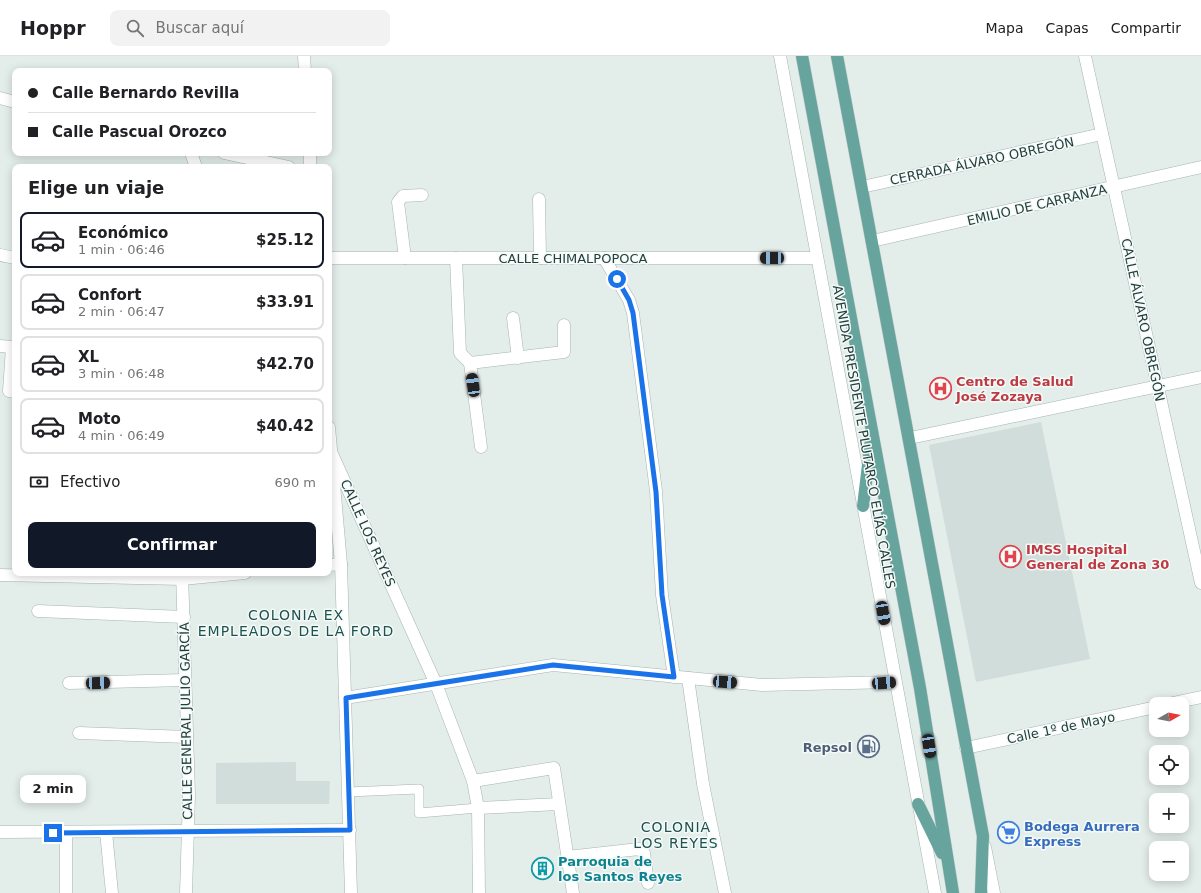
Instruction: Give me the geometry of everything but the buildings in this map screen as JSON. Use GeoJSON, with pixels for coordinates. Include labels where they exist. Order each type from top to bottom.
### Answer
{"type":"FeatureCollection","features":[{"type":"Feature","properties":{"kind":"main road","name":"AVENIDA PRESIDENTE PLUTARCO ELÍAS CALLES"},"geometry":{"type":"LineString","coordinates":[[802,56],[920,688],[953,893]]}},
{"type":"Feature","properties":{"kind":"main road"},"geometry":{"type":"LineString","coordinates":[[837,56],[910,438],[983,836],[981,893]]}},
{"type":"Feature","properties":{"kind":"main road"},"geometry":{"type":"LineString","coordinates":[[863,506],[872,427]]}},
{"type":"Feature","properties":{"kind":"main road"},"geometry":{"type":"LineString","coordinates":[[918,804],[948,863]]}},
{"type":"Feature","properties":{"kind":"street"},"geometry":{"type":"LineString","coordinates":[[304,56],[305,68]]}},
{"type":"Feature","properties":{"kind":"street","name":"AVENIDA PRESIDENTE PLUTARCO ELÍAS CALLES"},"geometry":{"type":"LineString","coordinates":[[780,56],[935,893]]}},
{"type":"Feature","properties":{"kind":"street","name":"CALLE ÁLVARO OBREGÓN"},"geometry":{"type":"LineString","coordinates":[[1085,56],[1201,583]]}},
{"type":"Feature","properties":{"kind":"street"},"geometry":{"type":"LineString","coordinates":[[0,98],[12,101]]}},
{"type":"Feature","properties":{"kind":"street","name":"CERRADA ÁLVARO OBREGÓN"},"geometry":{"type":"LineString","coordinates":[[862,187],[1102,134]]}},
{"type":"Feature","properties":{"kind":"street"},"geometry":{"type":"LineString","coordinates":[[238,156],[275,164]]}},
{"type":"Feature","properties":{"kind":"street","name":"EMILIO DE CARRANZA"},"geometry":{"type":"LineString","coordinates":[[872,241],[1201,167]]}},
{"type":"Feature","properties":{"kind":"street"},"geometry":{"type":"LineString","coordinates":[[405,258],[398,202],[403,196],[422,195]]}},
{"type":"Feature","properties":{"kind":"street"},"geometry":{"type":"LineString","coordinates":[[539,199],[540,258]]}},
{"type":"Feature","properties":{"kind":"street"},"geometry":{"type":"LineString","coordinates":[[0,255],[12,257]]}},
{"type":"Feature","properties":{"kind":"street","name":"CALLE CHIMALPOPOCA"},"geometry":{"type":"LineString","coordinates":[[332,258],[817,258]]}},
{"type":"Feature","properties":{"kind":"street"},"geometry":{"type":"LineString","coordinates":[[456,258],[460,353],[470,363],[481,447]]}},
{"type":"Feature","properties":{"kind":"street"},"geometry":{"type":"LineString","coordinates":[[604,258],[629,300],[633,313],[656,492],[662,595],[674,677]]}},
{"type":"Feature","properties":{"kind":"street"},"geometry":{"type":"LineString","coordinates":[[513,318],[518,358]]}},
{"type":"Feature","properties":{"kind":"street"},"geometry":{"type":"LineString","coordinates":[[470,363],[564,352],[564,325]]}},
{"type":"Feature","properties":{"kind":"street"},"geometry":{"type":"LineString","coordinates":[[0,346],[12,347],[9,391],[12,392]]}},
{"type":"Feature","properties":{"kind":"street"},"geometry":{"type":"LineString","coordinates":[[910,438],[1201,377]]}},
{"type":"Feature","properties":{"kind":"street","name":"CALLE LOS REYES"},"geometry":{"type":"LineString","coordinates":[[332,455],[436,684],[473,781],[478,808],[479,893]]}},
{"type":"Feature","properties":{"kind":"street"},"geometry":{"type":"LineString","coordinates":[[332,479],[335,565],[346,698],[351,893]]}},
{"type":"Feature","properties":{"kind":"street"},"geometry":{"type":"LineString","coordinates":[[0,575],[12,575]]}},
{"type":"Feature","properties":{"kind":"street","name":"CALLE GENERAL JULIO GARCÍA"},"geometry":{"type":"LineString","coordinates":[[182,576],[189,795],[186,893]]}},
{"type":"Feature","properties":{"kind":"street"},"geometry":{"type":"LineString","coordinates":[[38,611],[184,617]]}},
{"type":"Feature","properties":{"kind":"street"},"geometry":{"type":"LineString","coordinates":[[346,698],[553,665],[725,682],[794,686],[895,682]]}},
{"type":"Feature","properties":{"kind":"street"},"geometry":{"type":"LineString","coordinates":[[688,678],[703,784],[725,893]]}},
{"type":"Feature","properties":{"kind":"street"},"geometry":{"type":"LineString","coordinates":[[69,683],[185,680]]}},
{"type":"Feature","properties":{"kind":"street"},"geometry":{"type":"LineString","coordinates":[[1189,700],[1201,697]]}},
{"type":"Feature","properties":{"kind":"street","name":"Calle 1º de Mayo"},"geometry":{"type":"LineString","coordinates":[[966,748],[1149,709]]}},
{"type":"Feature","properties":{"kind":"street"},"geometry":{"type":"LineString","coordinates":[[79,733],[187,737]]}},
{"type":"Feature","properties":{"kind":"street"},"geometry":{"type":"LineString","coordinates":[[473,781],[554,768],[567,857],[574,893]]}},
{"type":"Feature","properties":{"kind":"street"},"geometry":{"type":"LineString","coordinates":[[348,792],[419,788],[419,813],[478,808],[559,804]]}},
{"type":"Feature","properties":{"kind":"street"},"geometry":{"type":"LineString","coordinates":[[0,832],[66,833],[350,830]]}},
{"type":"Feature","properties":{"kind":"street"},"geometry":{"type":"LineString","coordinates":[[106,832],[112,893]]}},
{"type":"Feature","properties":{"kind":"street"},"geometry":{"type":"LineString","coordinates":[[66,833],[66,893]]}},
{"type":"Feature","properties":{"kind":"street"},"geometry":{"type":"LineString","coordinates":[[983,836],[994,893]]}},
{"type":"Feature","properties":{"kind":"street"},"geometry":{"type":"LineString","coordinates":[[567,857],[639,849],[644,853],[648,883]]}},
{"type":"Feature","properties":{"kind":"shaded area","name":"IMSS Hospital General de Zona 30"},"geometry":{"type":"Polygon","coordinates":[[[1041,422],[1090,659],[976,682],[929,445],[1041,422]]]}},
{"type":"Feature","properties":{"kind":"shaded area"},"geometry":{"type":"Polygon","coordinates":[[[296,762],[296,781],[330,781],[329,804],[216,804],[216,763],[296,762]]]}},
{"type":"Feature","properties":{"kind":"place","name":"Centro de Salud José Zozaya"},"geometry":{"type":"Point","coordinates":[941,388]}},
{"type":"Feature","properties":{"kind":"place","name":"IMSS Hospital General de Zona 30"},"geometry":{"type":"Point","coordinates":[1010,556]}},
{"type":"Feature","properties":{"kind":"place","name":"Repsol"},"geometry":{"type":"Point","coordinates":[868,747]}},
{"type":"Feature","properties":{"kind":"place","name":"Bodega Aurrera Express"},"geometry":{"type":"Point","coordinates":[1008,833]}},
{"type":"Feature","properties":{"kind":"place","name":"Parroquia de los Santos Reyes"},"geometry":{"type":"Point","coordinates":[542,868]}},
{"type":"Feature","properties":{"kind":"district","name":"COLONIA EX EMPLEADOS DE LA FORD"},"geometry":{"type":"Point","coordinates":[296,624]}},
{"type":"Feature","properties":{"kind":"district","name":"COLONIA LOS REYES"},"geometry":{"type":"Point","coordinates":[676,836]}},
{"type":"Feature","properties":{"kind":"route"},"geometry":{"type":"LineString","coordinates":[[53,833],[350,830],[346,698],[553,665],[674,677],[662,595],[656,492],[633,313],[629,300],[617,279]]}}]}
